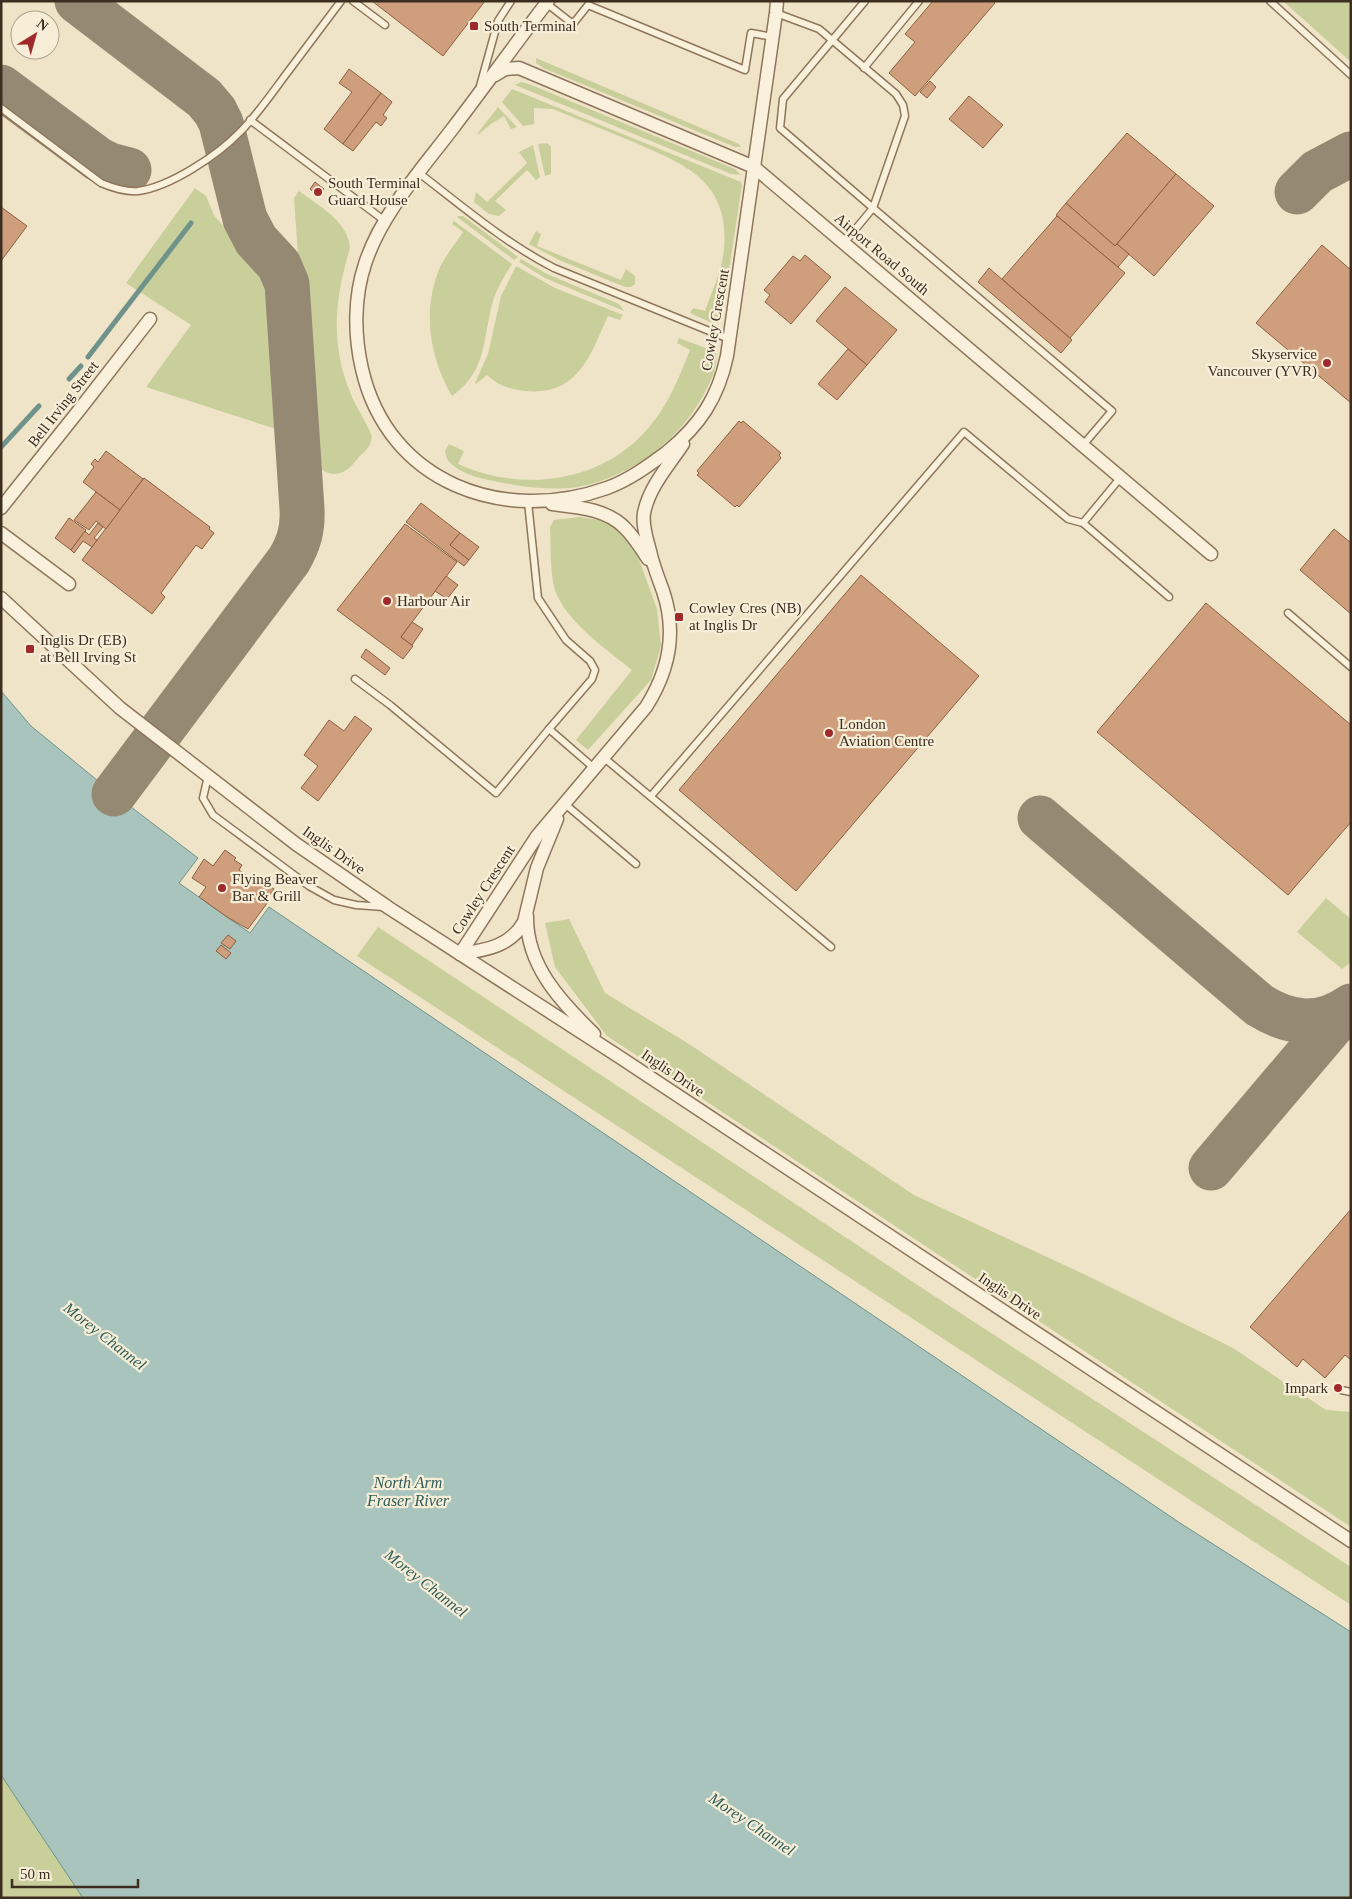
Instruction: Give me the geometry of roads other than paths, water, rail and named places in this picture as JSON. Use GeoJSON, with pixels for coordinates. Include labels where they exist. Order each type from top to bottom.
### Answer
{"type":"FeatureCollection","features":[{"type":"Feature","properties":{"kind":"street","name":"Cowley Crescent"},"geometry":{"type":"LineString","coordinates":[[547,2],[385,221],[365,263],[357,296],[356,315],[358,352],[364,378],[381,422],[394,440],[432,473],[450,484],[488,496],[534,502],[585,494],[609,487],[629,478],[666,452],[701,419],[716,392],[724,373],[777,7]]}},
{"type":"Feature","properties":{"kind":"street","name":"Airport Road South"},"geometry":{"type":"LineString","coordinates":[[489,81],[500,70],[519,68],[754,167],[1211,554]]}},
{"type":"Feature","properties":{"kind":"street","name":"Bell Irving Street"},"geometry":{"type":"LineString","coordinates":[[1,508],[150,319]]}},
{"type":"Feature","properties":{"kind":"street"},"geometry":{"type":"LineString","coordinates":[[654,568],[644,527],[647,503],[660,478],[701,419]]}},
{"type":"Feature","properties":{"kind":"street"},"geometry":{"type":"LineString","coordinates":[[534,502],[587,509],[614,519],[632,535],[654,568]]}},
{"type":"Feature","properties":{"kind":"street"},"geometry":{"type":"LineString","coordinates":[[1,533],[68,584]]}},
{"type":"Feature","properties":{"kind":"street","name":"Cowley Crescent"},"geometry":{"type":"LineString","coordinates":[[460,954],[538,836],[646,707],[656,690],[668,659],[670,644],[668,610],[654,568]]}},
{"type":"Feature","properties":{"kind":"street","name":"Inglis Drive"},"geometry":{"type":"LineString","coordinates":[[1,598],[120,708],[296,844],[389,908],[618,1056],[1351,1541]]}},
{"type":"Feature","properties":{"kind":"street","name":"Cowley Crescent"},"geometry":{"type":"LineString","coordinates":[[460,954],[491,949],[505,942],[520,928],[537,868],[564,806]]}},
{"type":"Feature","properties":{"kind":"street"},"geometry":{"type":"LineString","coordinates":[[528,904],[527,933],[534,958],[543,974],[559,997],[578,1018],[618,1056]]}},
{"type":"Feature","properties":{"kind":"lane"},"geometry":{"type":"LineString","coordinates":[[1,108],[94,178],[110,186],[127,190],[136,191],[156,187],[195,166],[230,142],[250,120],[341,1]]}},
{"type":"Feature","properties":{"kind":"lane"},"geometry":{"type":"LineString","coordinates":[[353,1],[385,25]]}},
{"type":"Feature","properties":{"kind":"lane","name":"Cowley Crescent"},"geometry":{"type":"LineString","coordinates":[[474,101],[480,87],[498,21],[511,1]]}},
{"type":"Feature","properties":{"kind":"lane"},"geometry":{"type":"LineString","coordinates":[[865,1],[783,99],[780,128],[1112,411],[1083,445]]}},
{"type":"Feature","properties":{"kind":"lane"},"geometry":{"type":"LineString","coordinates":[[864,68],[918,1]]}},
{"type":"Feature","properties":{"kind":"lane"},"geometry":{"type":"LineString","coordinates":[[1270,1],[1351,75]]}},
{"type":"Feature","properties":{"kind":"lane"},"geometry":{"type":"LineString","coordinates":[[547,2],[573,24],[588,5],[745,70],[752,33],[773,37]]}},
{"type":"Feature","properties":{"kind":"lane"},"geometry":{"type":"LineString","coordinates":[[777,7],[819,29],[896,94],[903,105],[904,116],[873,208],[844,243]]}},
{"type":"Feature","properties":{"kind":"lane"},"geometry":{"type":"LineString","coordinates":[[250,120],[385,221]]}},
{"type":"Feature","properties":{"kind":"lane"},"geometry":{"type":"LineString","coordinates":[[419,173],[538,260],[729,339]]}},
{"type":"Feature","properties":{"kind":"lane"},"geometry":{"type":"LineString","coordinates":[[650,796],[964,432],[1068,519],[1083,523],[1170,597]]}},
{"type":"Feature","properties":{"kind":"lane"},"geometry":{"type":"LineString","coordinates":[[1083,523],[1121,477]]}},
{"type":"Feature","properties":{"kind":"lane"},"geometry":{"type":"LineString","coordinates":[[355,679],[390,705],[496,793],[592,679],[595,670],[590,661],[566,640],[538,598],[534,502]]}},
{"type":"Feature","properties":{"kind":"lane"},"geometry":{"type":"LineString","coordinates":[[1288,613],[1351,667]]}},
{"type":"Feature","properties":{"kind":"lane"},"geometry":{"type":"LineString","coordinates":[[549,729],[594,768]]}},
{"type":"Feature","properties":{"kind":"lane"},"geometry":{"type":"LineString","coordinates":[[603,757],[831,947]]}},
{"type":"Feature","properties":{"kind":"lane"},"geometry":{"type":"LineString","coordinates":[[208,776],[203,798],[213,815],[309,886],[334,900],[356,905],[389,908]]}},
{"type":"Feature","properties":{"kind":"lane"},"geometry":{"type":"LineString","coordinates":[[564,806],[636,864]]}},
{"type":"Feature","properties":{"kind":"lane"},"geometry":{"type":"LineString","coordinates":[[1341,1390],[1351,1392]]}},
{"type":"Feature","properties":{"kind":"water","name":"North Arm Fraser River"},"geometry":{"type":"Polygon","coordinates":[[[1,691],[31,726],[114,794],[198,858],[179,883],[250,933],[269,907],[1180,1523],[1351,1632],[1351,1898],[83,1898],[1,1775],[1,691]]]}},
{"type":"Feature","properties":{"kind":"waterway"},"geometry":{"type":"LineString","coordinates":[[88,357],[191,223]]}},
{"type":"Feature","properties":{"kind":"waterway"},"geometry":{"type":"LineString","coordinates":[[69,379],[81,366]]}},
{"type":"Feature","properties":{"kind":"waterway"},"geometry":{"type":"LineString","coordinates":[[1,447],[39,406]]}},
{"type":"Feature","properties":{"kind":"place","name":"South Terminal"},"geometry":{"type":"Point","coordinates":[474,26]}},
{"type":"Feature","properties":{"kind":"place","name":"South Terminal Guard House"},"geometry":{"type":"Point","coordinates":[318,192]}},
{"type":"Feature","properties":{"kind":"place","name":"Skyservice Vancouver (YVR)"},"geometry":{"type":"Point","coordinates":[1327,363]}},
{"type":"Feature","properties":{"kind":"place","name":"Harbour Air"},"geometry":{"type":"Point","coordinates":[387,601]}},
{"type":"Feature","properties":{"kind":"place","name":"Cowley Cres (NB) at Inglis Dr"},"geometry":{"type":"Point","coordinates":[679,617]}},
{"type":"Feature","properties":{"kind":"place","name":"Inglis Dr (EB) at Bell Irving St"},"geometry":{"type":"Point","coordinates":[30,649]}},
{"type":"Feature","properties":{"kind":"place","name":"London Aviation Centre"},"geometry":{"type":"Point","coordinates":[829,733]}},
{"type":"Feature","properties":{"kind":"place","name":"Flying Beaver Bar & Grill"},"geometry":{"type":"Point","coordinates":[222,888]}},
{"type":"Feature","properties":{"kind":"place","name":"Impark"},"geometry":{"type":"Point","coordinates":[1338,1388]}},
{"type":"Feature","properties":{"kind":"water label","name":"Morey Channel"},"geometry":{"type":"Point","coordinates":[105,1336]}},
{"type":"Feature","properties":{"kind":"water label","name":"Morey Channel"},"geometry":{"type":"Point","coordinates":[426,1583]}},
{"type":"Feature","properties":{"kind":"water label","name":"Morey Channel"},"geometry":{"type":"Point","coordinates":[752,1824]}}]}
